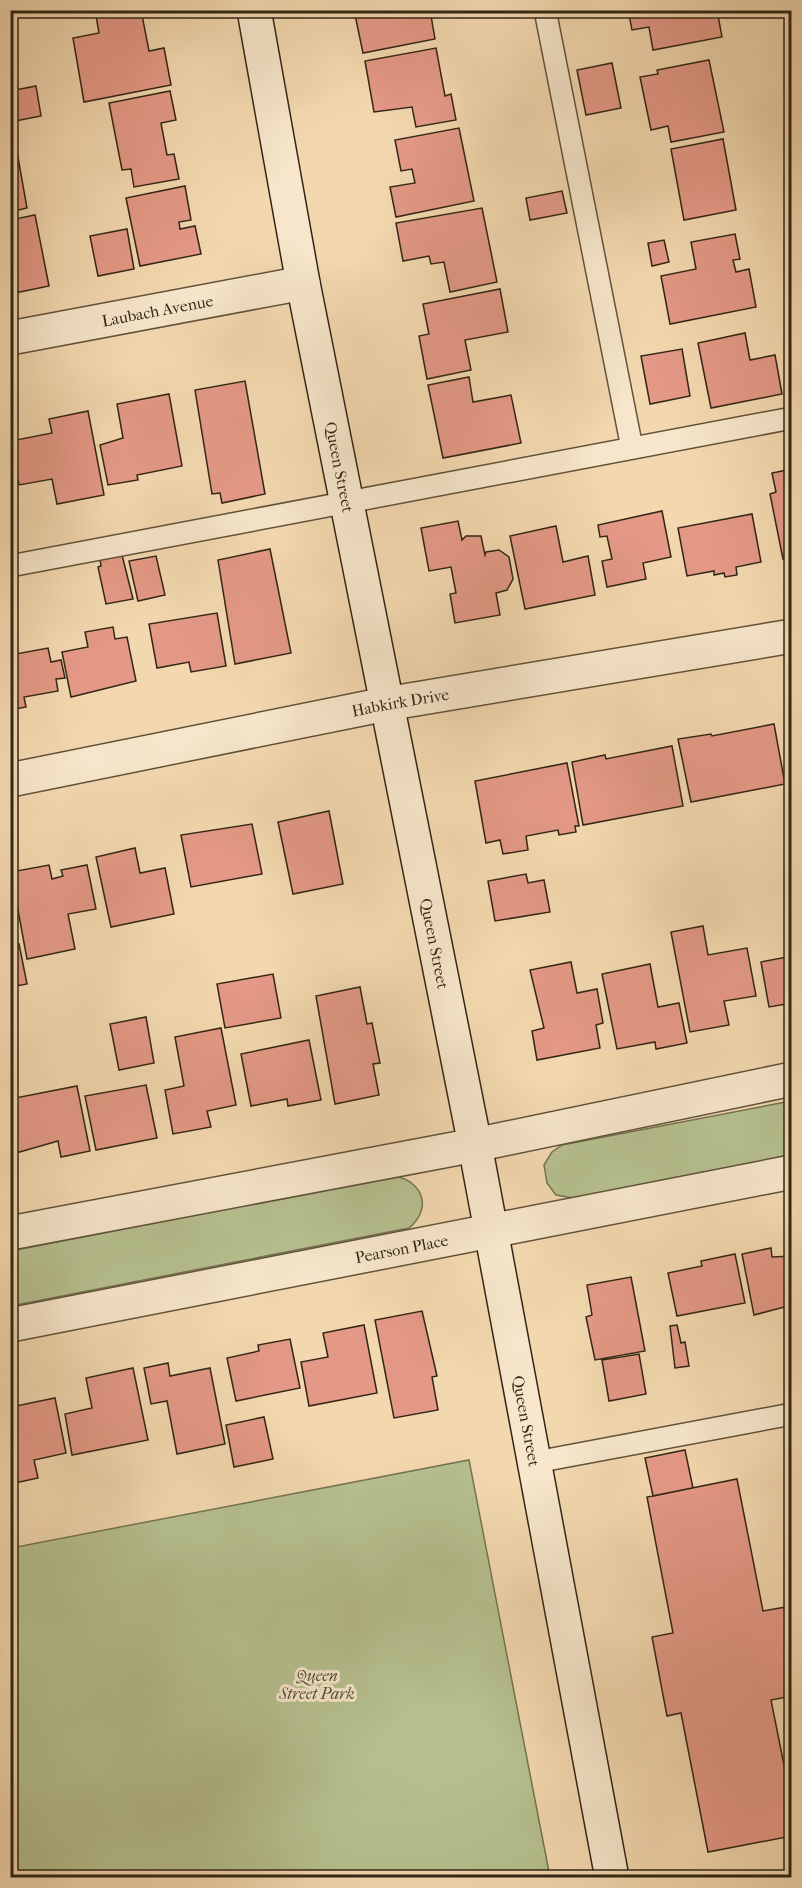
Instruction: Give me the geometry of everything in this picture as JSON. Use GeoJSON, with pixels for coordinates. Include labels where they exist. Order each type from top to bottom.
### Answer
{"type":"FeatureCollection","features":[{"type":"Feature","properties":{"kind":"street","name":"Queen Street"},"geometry":{"type":"LineString","coordinates":[[254,10],[303,283],[536,1462],[612,1878]]}},
{"type":"Feature","properties":{"kind":"street","name":"Laubach Avenue"},"geometry":{"type":"LineString","coordinates":[[10,338],[303,283]]}},
{"type":"Feature","properties":{"kind":"street","name":"Habkirk Drive"},"geometry":{"type":"LineString","coordinates":[[10,780],[386,704],[792,636]]}},
{"type":"Feature","properties":{"kind":"street"},"geometry":{"type":"LineString","coordinates":[[10,1233],[475,1145],[792,1079]]}},
{"type":"Feature","properties":{"kind":"street","name":"Pearson Place"},"geometry":{"type":"LineString","coordinates":[[10,1325],[792,1172]]}},
{"type":"Feature","properties":{"kind":"lane"},"geometry":{"type":"LineString","coordinates":[[545,10],[632,448]]}},
{"type":"Feature","properties":{"kind":"lane"},"geometry":{"type":"LineString","coordinates":[[10,566],[792,418]]}},
{"type":"Feature","properties":{"kind":"lane"},"geometry":{"type":"LineString","coordinates":[[536,1462],[792,1414]]}},
{"type":"Feature","properties":{"kind":"green space"},"geometry":{"type":"Polygon","coordinates":[[[791,1101],[791,1155],[573,1198],[556,1195],[547,1183],[544,1165],[552,1152],[562,1145],[791,1101]]]}},
{"type":"Feature","properties":{"kind":"green space"},"geometry":{"type":"Polygon","coordinates":[[[395,1176],[413,1184],[422,1197],[421,1213],[409,1228],[11,1306],[11,1251],[395,1176]]]}},
{"type":"Feature","properties":{"kind":"green space","name":"Queen Street Park"},"geometry":{"type":"Polygon","coordinates":[[[469,1460],[550,1877],[11,1877],[11,1548],[469,1460]]]}},
{"type":"Feature","properties":{"kind":"building"},"geometry":{"type":"Polygon","coordinates":[[[95,10],[141,10],[149,51],[164,48],[171,85],[84,102],[73,38],[99,33],[95,10]]]}},
{"type":"Feature","properties":{"kind":"building"},"geometry":{"type":"Polygon","coordinates":[[[354,10],[430,10],[435,39],[363,53],[354,10]]]}},
{"type":"Feature","properties":{"kind":"building"},"geometry":{"type":"Polygon","coordinates":[[[628,10],[697,10],[698,14],[717,10],[722,37],[653,50],[649,27],[632,30],[628,10]]]}},
{"type":"Feature","properties":{"kind":"building"},"geometry":{"type":"Polygon","coordinates":[[[436,48],[445,96],[451,94],[456,120],[416,127],[412,107],[374,112],[365,61],[436,48]]]}},
{"type":"Feature","properties":{"kind":"building"},"geometry":{"type":"Polygon","coordinates":[[[709,60],[724,132],[671,142],[668,126],[651,130],[640,77],[658,74],[657,70],[709,60]]]}},
{"type":"Feature","properties":{"kind":"building"},"geometry":{"type":"Polygon","coordinates":[[[612,63],[621,108],[586,115],[577,70],[612,63]]]}},
{"type":"Feature","properties":{"kind":"building"},"geometry":{"type":"Polygon","coordinates":[[[36,86],[41,116],[10,122],[10,91],[36,86]]]}},
{"type":"Feature","properties":{"kind":"building"},"geometry":{"type":"Polygon","coordinates":[[[170,91],[176,120],[161,123],[167,155],[174,154],[179,179],[134,187],[131,169],[122,170],[109,103],[170,91]]]}},
{"type":"Feature","properties":{"kind":"building"},"geometry":{"type":"Polygon","coordinates":[[[459,128],[474,201],[396,217],[390,187],[415,183],[412,169],[401,171],[395,140],[459,128]]]}},
{"type":"Feature","properties":{"kind":"building"},"geometry":{"type":"Polygon","coordinates":[[[13,129],[27,208],[10,212],[10,130],[13,129]]]}},
{"type":"Feature","properties":{"kind":"building"},"geometry":{"type":"Polygon","coordinates":[[[723,139],[736,210],[684,220],[671,149],[723,139]]]}},
{"type":"Feature","properties":{"kind":"building"},"geometry":{"type":"Polygon","coordinates":[[[185,186],[191,220],[179,222],[180,229],[195,226],[201,254],[140,266],[126,198],[185,186]]]}},
{"type":"Feature","properties":{"kind":"building"},"geometry":{"type":"Polygon","coordinates":[[[562,191],[567,213],[530,220],[526,198],[562,191]]]}},
{"type":"Feature","properties":{"kind":"building"},"geometry":{"type":"Polygon","coordinates":[[[482,208],[497,282],[450,292],[444,262],[431,264],[429,256],[403,261],[396,223],[482,208]]]}},
{"type":"Feature","properties":{"kind":"building"},"geometry":{"type":"Polygon","coordinates":[[[35,215],[49,286],[10,294],[10,220],[35,215]]]}},
{"type":"Feature","properties":{"kind":"building"},"geometry":{"type":"Polygon","coordinates":[[[127,229],[134,269],[98,276],[90,236],[127,229]]]}},
{"type":"Feature","properties":{"kind":"building"},"geometry":{"type":"Polygon","coordinates":[[[735,234],[740,259],[733,260],[736,272],[749,269],[756,307],[670,324],[661,276],[696,269],[691,242],[735,234]]]}},
{"type":"Feature","properties":{"kind":"building"},"geometry":{"type":"Polygon","coordinates":[[[664,240],[669,262],[652,266],[648,243],[664,240]]]}},
{"type":"Feature","properties":{"kind":"building"},"geometry":{"type":"Polygon","coordinates":[[[500,289],[508,332],[465,340],[471,370],[427,379],[419,336],[429,334],[423,304],[500,289]]]}},
{"type":"Feature","properties":{"kind":"building"},"geometry":{"type":"Polygon","coordinates":[[[745,333],[750,360],[775,355],[782,394],[711,408],[698,343],[745,333]]]}},
{"type":"Feature","properties":{"kind":"building"},"geometry":{"type":"Polygon","coordinates":[[[682,349],[690,396],[650,404],[641,356],[682,349]]]}},
{"type":"Feature","properties":{"kind":"building"},"geometry":{"type":"Polygon","coordinates":[[[469,377],[473,402],[511,395],[521,443],[443,458],[428,385],[469,377]]]}},
{"type":"Feature","properties":{"kind":"building"},"geometry":{"type":"Polygon","coordinates":[[[245,381],[265,494],[222,503],[220,493],[212,494],[195,390],[245,381]]]}},
{"type":"Feature","properties":{"kind":"building"},"geometry":{"type":"Polygon","coordinates":[[[169,394],[182,466],[137,475],[138,480],[108,485],[100,445],[123,438],[117,404],[169,394]]]}},
{"type":"Feature","properties":{"kind":"building"},"geometry":{"type":"Polygon","coordinates":[[[88,411],[104,495],[57,504],[52,479],[19,485],[11,441],[52,433],[49,419],[88,411]]]}},
{"type":"Feature","properties":{"kind":"building"},"geometry":{"type":"Polygon","coordinates":[[[792,469],[792,557],[783,559],[770,494],[776,492],[772,473],[792,469]]]}},
{"type":"Feature","properties":{"kind":"building"},"geometry":{"type":"Polygon","coordinates":[[[10,476],[15,498],[10,499],[10,476]]]}},
{"type":"Feature","properties":{"kind":"building"},"geometry":{"type":"Polygon","coordinates":[[[662,511],[671,557],[643,563],[646,579],[607,587],[602,561],[612,559],[607,536],[600,537],[598,525],[662,511]]]}},
{"type":"Feature","properties":{"kind":"building"},"geometry":{"type":"Polygon","coordinates":[[[752,514],[761,562],[736,567],[737,575],[725,577],[724,573],[714,575],[714,571],[687,576],[678,528],[752,514]]]}},
{"type":"Feature","properties":{"kind":"building"},"geometry":{"type":"Polygon","coordinates":[[[458,521],[462,540],[466,536],[481,536],[485,555],[486,552],[499,550],[509,557],[513,579],[507,590],[496,593],[500,615],[455,623],[450,594],[456,593],[451,567],[429,571],[421,528],[458,521]]]}},
{"type":"Feature","properties":{"kind":"building"},"geometry":{"type":"Polygon","coordinates":[[[556,526],[563,562],[588,556],[595,595],[525,609],[510,536],[556,526]]]}},
{"type":"Feature","properties":{"kind":"building"},"geometry":{"type":"Polygon","coordinates":[[[270,549],[291,653],[235,664],[218,560],[270,549]]]}},
{"type":"Feature","properties":{"kind":"building"},"geometry":{"type":"Polygon","coordinates":[[[122,555],[133,599],[106,604],[98,567],[101,566],[100,559],[122,555]]]}},
{"type":"Feature","properties":{"kind":"building"},"geometry":{"type":"Polygon","coordinates":[[[156,556],[165,595],[138,601],[129,561],[156,556]]]}},
{"type":"Feature","properties":{"kind":"building"},"geometry":{"type":"Polygon","coordinates":[[[10,591],[16,621],[10,622],[10,591]]]}},
{"type":"Feature","properties":{"kind":"building"},"geometry":{"type":"Polygon","coordinates":[[[217,613],[226,666],[191,672],[189,662],[157,668],[149,624],[217,613]]]}},
{"type":"Feature","properties":{"kind":"building"},"geometry":{"type":"Polygon","coordinates":[[[113,627],[115,639],[127,637],[136,681],[71,697],[62,652],[88,647],[85,632],[113,627]]]}},
{"type":"Feature","properties":{"kind":"building"},"geometry":{"type":"Polygon","coordinates":[[[48,648],[51,662],[61,660],[65,678],[56,679],[58,691],[24,697],[26,707],[10,710],[10,655],[48,648]]]}},
{"type":"Feature","properties":{"kind":"building"},"geometry":{"type":"Polygon","coordinates":[[[774,724],[785,784],[691,802],[678,739],[711,734],[712,736],[774,724]]]}},
{"type":"Feature","properties":{"kind":"building"},"geometry":{"type":"Polygon","coordinates":[[[672,746],[683,806],[583,825],[572,762],[605,755],[606,759],[672,746]]]}},
{"type":"Feature","properties":{"kind":"building"},"geometry":{"type":"Polygon","coordinates":[[[567,763],[579,826],[575,826],[576,832],[559,835],[558,830],[526,836],[528,850],[503,854],[500,840],[486,843],[475,781],[567,763]]]}},
{"type":"Feature","properties":{"kind":"building"},"geometry":{"type":"Polygon","coordinates":[[[329,811],[343,884],[293,894],[278,822],[329,811]]]}},
{"type":"Feature","properties":{"kind":"building"},"geometry":{"type":"Polygon","coordinates":[[[252,824],[262,874],[191,887],[181,835],[252,824]]]}},
{"type":"Feature","properties":{"kind":"building"},"geometry":{"type":"Polygon","coordinates":[[[135,848],[140,873],[165,868],[174,914],[111,927],[96,857],[135,848]]]}},
{"type":"Feature","properties":{"kind":"building"},"geometry":{"type":"Polygon","coordinates":[[[49,865],[52,879],[63,876],[61,870],[87,865],[96,909],[68,914],[75,949],[27,959],[11,872],[49,865]]]}},
{"type":"Feature","properties":{"kind":"building"},"geometry":{"type":"Polygon","coordinates":[[[526,874],[528,883],[544,880],[550,912],[495,921],[488,881],[526,874]]]}},
{"type":"Feature","properties":{"kind":"building"},"geometry":{"type":"Polygon","coordinates":[[[792,880],[792,909],[786,881],[792,880]]]}},
{"type":"Feature","properties":{"kind":"building"},"geometry":{"type":"Polygon","coordinates":[[[703,926],[708,955],[747,948],[756,996],[724,1001],[729,1025],[690,1032],[671,932],[703,926]]]}},
{"type":"Feature","properties":{"kind":"building"},"geometry":{"type":"Polygon","coordinates":[[[19,944],[27,984],[10,987],[10,946],[19,944]]]}},
{"type":"Feature","properties":{"kind":"building"},"geometry":{"type":"Polygon","coordinates":[[[792,953],[792,1003],[769,1007],[761,962],[787,957],[786,954],[792,953]]]}},
{"type":"Feature","properties":{"kind":"building"},"geometry":{"type":"Polygon","coordinates":[[[571,962],[577,993],[597,989],[603,1023],[596,1025],[600,1048],[537,1060],[532,1031],[544,1028],[530,970],[571,962]]]}},
{"type":"Feature","properties":{"kind":"building"},"geometry":{"type":"Polygon","coordinates":[[[650,964],[658,1007],[679,1003],[687,1043],[656,1049],[655,1042],[617,1049],[602,974],[650,964]]]}},
{"type":"Feature","properties":{"kind":"building"},"geometry":{"type":"Polygon","coordinates":[[[273,974],[281,1018],[225,1028],[217,984],[273,974]]]}},
{"type":"Feature","properties":{"kind":"building"},"geometry":{"type":"Polygon","coordinates":[[[360,987],[367,1024],[372,1023],[380,1063],[373,1064],[379,1095],[335,1104],[316,996],[360,987]]]}},
{"type":"Feature","properties":{"kind":"building"},"geometry":{"type":"Polygon","coordinates":[[[146,1017],[154,1063],[119,1070],[110,1024],[146,1017]]]}},
{"type":"Feature","properties":{"kind":"building"},"geometry":{"type":"Polygon","coordinates":[[[221,1028],[236,1105],[207,1111],[211,1127],[173,1134],[165,1090],[184,1086],[175,1037],[221,1028]]]}},
{"type":"Feature","properties":{"kind":"building"},"geometry":{"type":"Polygon","coordinates":[[[309,1040],[321,1100],[288,1106],[287,1099],[251,1106],[241,1054],[309,1040]]]}},
{"type":"Feature","properties":{"kind":"building"},"geometry":{"type":"Polygon","coordinates":[[[146,1085],[157,1138],[96,1150],[85,1096],[146,1085]]]}},
{"type":"Feature","properties":{"kind":"building"},"geometry":{"type":"Polygon","coordinates":[[[77,1086],[90,1151],[61,1157],[58,1141],[16,1153],[10,1125],[10,1099],[77,1086]]]}},
{"type":"Feature","properties":{"kind":"building"},"geometry":{"type":"Polygon","coordinates":[[[771,1248],[772,1257],[792,1256],[792,1305],[754,1315],[742,1254],[771,1248]]]}},
{"type":"Feature","properties":{"kind":"building"},"geometry":{"type":"Polygon","coordinates":[[[735,1254],[745,1303],[677,1316],[668,1273],[702,1266],[701,1261],[735,1254]]]}},
{"type":"Feature","properties":{"kind":"building"},"geometry":{"type":"Polygon","coordinates":[[[631,1277],[645,1351],[595,1360],[586,1317],[592,1315],[587,1285],[631,1277]]]}},
{"type":"Feature","properties":{"kind":"building"},"geometry":{"type":"Polygon","coordinates":[[[422,1311],[437,1376],[432,1377],[438,1410],[394,1418],[375,1320],[422,1311]]]}},
{"type":"Feature","properties":{"kind":"building"},"geometry":{"type":"Polygon","coordinates":[[[364,1325],[377,1393],[309,1406],[301,1362],[328,1357],[323,1333],[364,1325]]]}},
{"type":"Feature","properties":{"kind":"building"},"geometry":{"type":"Polygon","coordinates":[[[677,1325],[681,1343],[685,1342],[689,1366],[675,1368],[670,1326],[677,1325]]]}},
{"type":"Feature","properties":{"kind":"building"},"geometry":{"type":"Polygon","coordinates":[[[290,1339],[300,1388],[236,1401],[227,1358],[259,1351],[258,1345],[290,1339]]]}},
{"type":"Feature","properties":{"kind":"building"},"geometry":{"type":"Polygon","coordinates":[[[639,1354],[646,1394],[609,1401],[602,1360],[639,1354]]]}},
{"type":"Feature","properties":{"kind":"building"},"geometry":{"type":"Polygon","coordinates":[[[168,1363],[170,1376],[210,1368],[225,1444],[177,1454],[167,1401],[151,1404],[144,1368],[168,1363]]]}},
{"type":"Feature","properties":{"kind":"building"},"geometry":{"type":"Polygon","coordinates":[[[133,1368],[148,1440],[72,1455],[65,1414],[92,1408],[86,1378],[133,1368]]]}},
{"type":"Feature","properties":{"kind":"building"},"geometry":{"type":"Polygon","coordinates":[[[55,1398],[66,1453],[34,1460],[38,1478],[10,1484],[11,1407],[55,1398]]]}},
{"type":"Feature","properties":{"kind":"building"},"geometry":{"type":"Polygon","coordinates":[[[264,1417],[273,1459],[234,1467],[226,1425],[264,1417]]]}},
{"type":"Feature","properties":{"kind":"building"},"geometry":{"type":"Polygon","coordinates":[[[685,1450],[693,1488],[653,1496],[645,1458],[685,1450]]]}},
{"type":"Feature","properties":{"kind":"building"},"geometry":{"type":"Polygon","coordinates":[[[737,1479],[763,1611],[792,1606],[792,1696],[771,1700],[792,1805],[792,1836],[708,1852],[681,1713],[667,1716],[652,1637],[673,1633],[647,1497],[737,1479]]]}}]}
